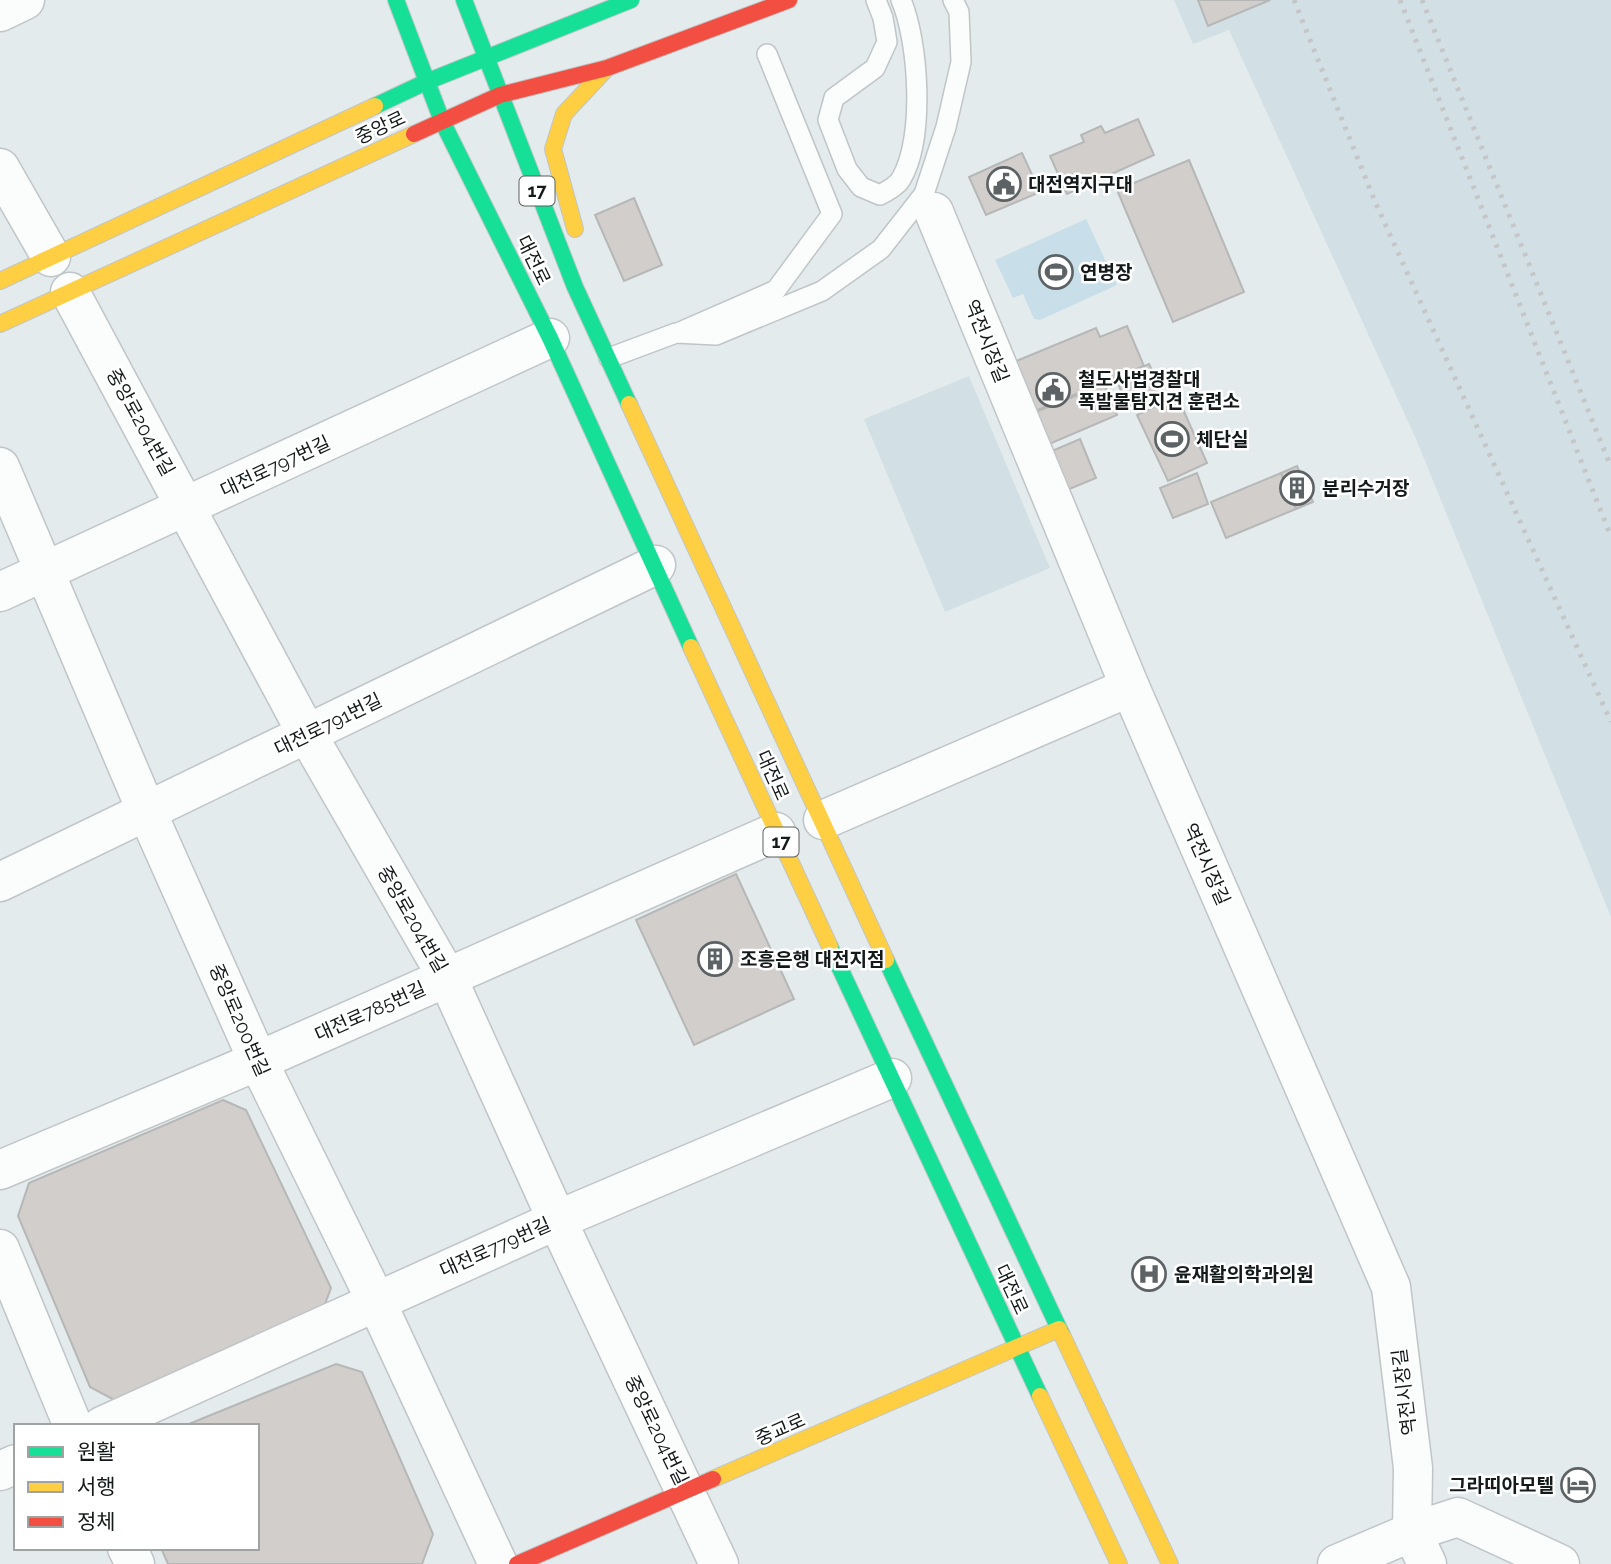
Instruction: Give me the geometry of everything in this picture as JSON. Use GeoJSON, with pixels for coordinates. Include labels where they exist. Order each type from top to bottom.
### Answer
{"type":"FeatureCollection","features":[{"type":"Feature","properties":{"kind":"main road","name":"대전로"},"geometry":{"type":"LineString","coordinates":[[396,0],[442,121],[550,338],[776,832],[1119,1564]]}},
{"type":"Feature","properties":{"kind":"main road","name":"대전로"},"geometry":{"type":"LineString","coordinates":[[464,0],[575,287],[1170,1564]]}},
{"type":"Feature","properties":{"kind":"main road","name":"중앙로"},"geometry":{"type":"LineString","coordinates":[[0,281],[426,82],[631,0]]}},
{"type":"Feature","properties":{"kind":"main road","name":"중앙로"},"geometry":{"type":"LineString","coordinates":[[0,324],[500,95],[607,68],[789,0]]}},
{"type":"Feature","properties":{"kind":"main road"},"geometry":{"type":"LineString","coordinates":[[575,287],[575,227],[553,149],[564,114],[607,68]]}},
{"type":"Feature","properties":{"kind":"main road","name":"중교로"},"geometry":{"type":"LineString","coordinates":[[517,1564],[687,1493],[1059,1329]]}},
{"type":"Feature","properties":{"kind":"street"},"geometry":{"type":"LineString","coordinates":[[0,12],[25,0]]}},
{"type":"Feature","properties":{"kind":"street"},"geometry":{"type":"LineString","coordinates":[[0,168],[51,257]]}},
{"type":"Feature","properties":{"kind":"street","name":"역전시장길"},"geometry":{"type":"LineString","coordinates":[[934,212],[1130,687],[1391,1287],[1413,1468],[1419,1548]]}},
{"type":"Feature","properties":{"kind":"street","name":"중앙로204번길"},"geometry":{"type":"LineString","coordinates":[[70,292],[188,506],[307,734],[447,977],[557,1220],[719,1564]]}},
{"type":"Feature","properties":{"kind":"street","name":"대전로797번길"},"geometry":{"type":"LineString","coordinates":[[0,592],[550,338]]}},
{"type":"Feature","properties":{"kind":"street","name":"중앙로200번길"},"geometry":{"type":"LineString","coordinates":[[0,467],[42,571],[258,1061],[376,1301],[498,1564]]}},
{"type":"Feature","properties":{"kind":"street","name":"대전로791번길"},"geometry":{"type":"LineString","coordinates":[[0,882],[656,565]]}},
{"type":"Feature","properties":{"kind":"street"},"geometry":{"type":"LineString","coordinates":[[823,820],[1130,687]]}},
{"type":"Feature","properties":{"kind":"street","name":"대전로785번길"},"geometry":{"type":"LineString","coordinates":[[0,1170],[258,1061],[776,832]]}},
{"type":"Feature","properties":{"kind":"street","name":"대전로779번길"},"geometry":{"type":"LineString","coordinates":[[106,1424],[557,1220],[892,1078]]}},
{"type":"Feature","properties":{"kind":"street"},"geometry":{"type":"LineString","coordinates":[[0,1249],[72,1424]]}},
{"type":"Feature","properties":{"kind":"street"},"geometry":{"type":"LineString","coordinates":[[1338,1564],[1419,1548],[1458,1517],[1560,1564]]}},
{"type":"Feature","properties":{"kind":"lane"},"geometry":{"type":"LineString","coordinates":[[876,0],[883,18],[887,42],[875,68],[834,98],[828,120],[847,169],[861,187],[880,195],[900,181],[914,150],[915,64],[901,0]]}},
{"type":"Feature","properties":{"kind":"lane"},"geometry":{"type":"LineString","coordinates":[[676,333],[716,335],[822,291],[881,250],[906,220],[924,194],[946,127],[961,62],[958,12],[953,0]]}},
{"type":"Feature","properties":{"kind":"lane"},"geometry":{"type":"LineString","coordinates":[[609,358],[676,333],[776,290],[832,214],[767,54]]}},
{"type":"Feature","properties":{"kind":"shaded area"},"geometry":{"type":"Polygon","coordinates":[[[1174,0],[1611,0],[1611,917],[1416,439],[1229,30],[1193,44],[1174,0]]]}},
{"type":"Feature","properties":{"kind":"shaded area","name":"연병장"},"geometry":{"type":"Polygon","coordinates":[[[1086,219],[1117,285],[1040,320],[1034,319],[1023,294],[1013,298],[995,260],[1086,219]]]}},
{"type":"Feature","properties":{"kind":"shaded area"},"geometry":{"type":"Polygon","coordinates":[[[969,376],[1050,568],[945,612],[864,419],[969,376]]]}},
{"type":"Feature","properties":{"kind":"building"},"geometry":{"type":"Polygon","coordinates":[[[1198,0],[1270,0],[1208,26],[1198,0]]]}},
{"type":"Feature","properties":{"kind":"building"},"geometry":{"type":"Polygon","coordinates":[[[1138,119],[1154,155],[1067,194],[1050,156],[1084,142],[1081,135],[1101,126],[1105,133],[1138,119]]]}},
{"type":"Feature","properties":{"kind":"building","name":"대전역지구대"},"geometry":{"type":"Polygon","coordinates":[[[1022,153],[1040,192],[986,215],[969,177],[1022,153]]]}},
{"type":"Feature","properties":{"kind":"building"},"geometry":{"type":"Polygon","coordinates":[[[1189,160],[1244,292],[1173,322],[1117,190],[1189,160]]]}},
{"type":"Feature","properties":{"kind":"building"},"geometry":{"type":"Polygon","coordinates":[[[634,198],[662,265],[624,281],[595,215],[634,198]]]}},
{"type":"Feature","properties":{"kind":"building","name":"철도사법경찰대 폭발물탐지견 훈련소"},"geometry":{"type":"Polygon","coordinates":[[[1127,326],[1144,366],[1030,413],[1009,364],[1096,328],[1100,337],[1127,326]]]}},
{"type":"Feature","properties":{"kind":"building"},"geometry":{"type":"Polygon","coordinates":[[[1149,364],[1162,391],[1128,407],[1116,379],[1149,364]]]}},
{"type":"Feature","properties":{"kind":"building"},"geometry":{"type":"Polygon","coordinates":[[[1104,384],[1117,415],[1040,448],[1026,416],[1104,384]]]}},
{"type":"Feature","properties":{"kind":"building","name":"체단실"},"geometry":{"type":"Polygon","coordinates":[[[1177,396],[1207,463],[1168,481],[1137,415],[1177,396]]]}},
{"type":"Feature","properties":{"kind":"building"},"geometry":{"type":"Polygon","coordinates":[[[1080,439],[1096,478],[1055,495],[1040,456],[1080,439]]]}},
{"type":"Feature","properties":{"kind":"building","name":"분리수거장"},"geometry":{"type":"Polygon","coordinates":[[[1297,466],[1313,502],[1296,509],[1281,473],[1297,466]]]}},
{"type":"Feature","properties":{"kind":"building"},"geometry":{"type":"Polygon","coordinates":[[[1197,473],[1208,504],[1173,518],[1160,488],[1197,473]]]}},
{"type":"Feature","properties":{"kind":"building"},"geometry":{"type":"Polygon","coordinates":[[[1281,473],[1296,509],[1226,538],[1211,502],[1281,473]]]}},
{"type":"Feature","properties":{"kind":"building","name":"조흥은행 대전지점"},"geometry":{"type":"Polygon","coordinates":[[[736,874],[794,999],[694,1045],[636,920],[736,874]]]}},
{"type":"Feature","properties":{"kind":"building"},"geometry":{"type":"Polygon","coordinates":[[[223,1100],[246,1110],[331,1288],[322,1312],[118,1402],[90,1387],[18,1216],[29,1183],[223,1100]]]}},
{"type":"Feature","properties":{"kind":"building"},"geometry":{"type":"Polygon","coordinates":[[[336,1364],[362,1372],[433,1534],[422,1564],[168,1564],[162,1550],[259,1550],[259,1424],[189,1424],[336,1364]]]}},
{"type":"Feature","properties":{"kind":"railway"},"geometry":{"type":"LineString","coordinates":[[1294,0],[1376,204],[1611,722]]}},
{"type":"Feature","properties":{"kind":"railway"},"geometry":{"type":"LineString","coordinates":[[1400,0],[1611,537]]}},
{"type":"Feature","properties":{"kind":"railway"},"geometry":{"type":"LineString","coordinates":[[1422,0],[1611,467]]}},
{"type":"Feature","properties":{"kind":"traffic: fast"},"geometry":{"type":"LineString","coordinates":[[396,0],[442,121],[550,338],[691,647]]}},
{"type":"Feature","properties":{"kind":"traffic: fast"},"geometry":{"type":"LineString","coordinates":[[464,0],[575,287],[629,404]]}},
{"type":"Feature","properties":{"kind":"traffic: fast"},"geometry":{"type":"LineString","coordinates":[[375,106],[426,82],[631,0]]}},
{"type":"Feature","properties":{"kind":"traffic: fast"},"geometry":{"type":"LineString","coordinates":[[830,947],[1040,1396]]}},
{"type":"Feature","properties":{"kind":"traffic: fast"},"geometry":{"type":"LineString","coordinates":[[886,960],[1062,1335]]}},
{"type":"Feature","properties":{"kind":"traffic: slow"},"geometry":{"type":"LineString","coordinates":[[575,229],[553,149],[564,114],[607,68]]}},
{"type":"Feature","properties":{"kind":"traffic: slow"},"geometry":{"type":"LineString","coordinates":[[0,281],[375,106]]}},
{"type":"Feature","properties":{"kind":"traffic: slow"},"geometry":{"type":"LineString","coordinates":[[0,324],[414,134]]}},
{"type":"Feature","properties":{"kind":"traffic: slow"},"geometry":{"type":"LineString","coordinates":[[629,404],[886,960]]}},
{"type":"Feature","properties":{"kind":"traffic: slow"},"geometry":{"type":"LineString","coordinates":[[691,647],[830,947]]}},
{"type":"Feature","properties":{"kind":"traffic: slow"},"geometry":{"type":"LineString","coordinates":[[713,1479],[1059,1329]]}},
{"type":"Feature","properties":{"kind":"traffic: slow"},"geometry":{"type":"LineString","coordinates":[[1062,1335],[1170,1564]]}},
{"type":"Feature","properties":{"kind":"traffic: slow"},"geometry":{"type":"LineString","coordinates":[[1040,1396],[1119,1564]]}},
{"type":"Feature","properties":{"kind":"traffic: jam"},"geometry":{"type":"LineString","coordinates":[[414,134],[500,95],[607,68],[789,0]]}},
{"type":"Feature","properties":{"kind":"traffic: jam"},"geometry":{"type":"LineString","coordinates":[[517,1564],[713,1479]]}},
{"type":"Feature","properties":{"kind":"place","name":"대전역지구대"},"geometry":{"type":"Point","coordinates":[1004,184]}},
{"type":"Feature","properties":{"kind":"place","name":"연병장"},"geometry":{"type":"Point","coordinates":[1056,272]}},
{"type":"Feature","properties":{"kind":"place","name":"철도사법경찰대 폭발물탐지견 훈련소"},"geometry":{"type":"Point","coordinates":[1053,390]}},
{"type":"Feature","properties":{"kind":"place","name":"체단실"},"geometry":{"type":"Point","coordinates":[1172,439]}},
{"type":"Feature","properties":{"kind":"place","name":"분리수거장"},"geometry":{"type":"Point","coordinates":[1297,488]}},
{"type":"Feature","properties":{"kind":"place","name":"조흥은행 대전지점"},"geometry":{"type":"Point","coordinates":[715,959]}},
{"type":"Feature","properties":{"kind":"place","name":"윤재활의학과의원"},"geometry":{"type":"Point","coordinates":[1149,1274]}},
{"type":"Feature","properties":{"kind":"place","name":"그라띠아모텔"},"geometry":{"type":"Point","coordinates":[1578,1485]}}]}
